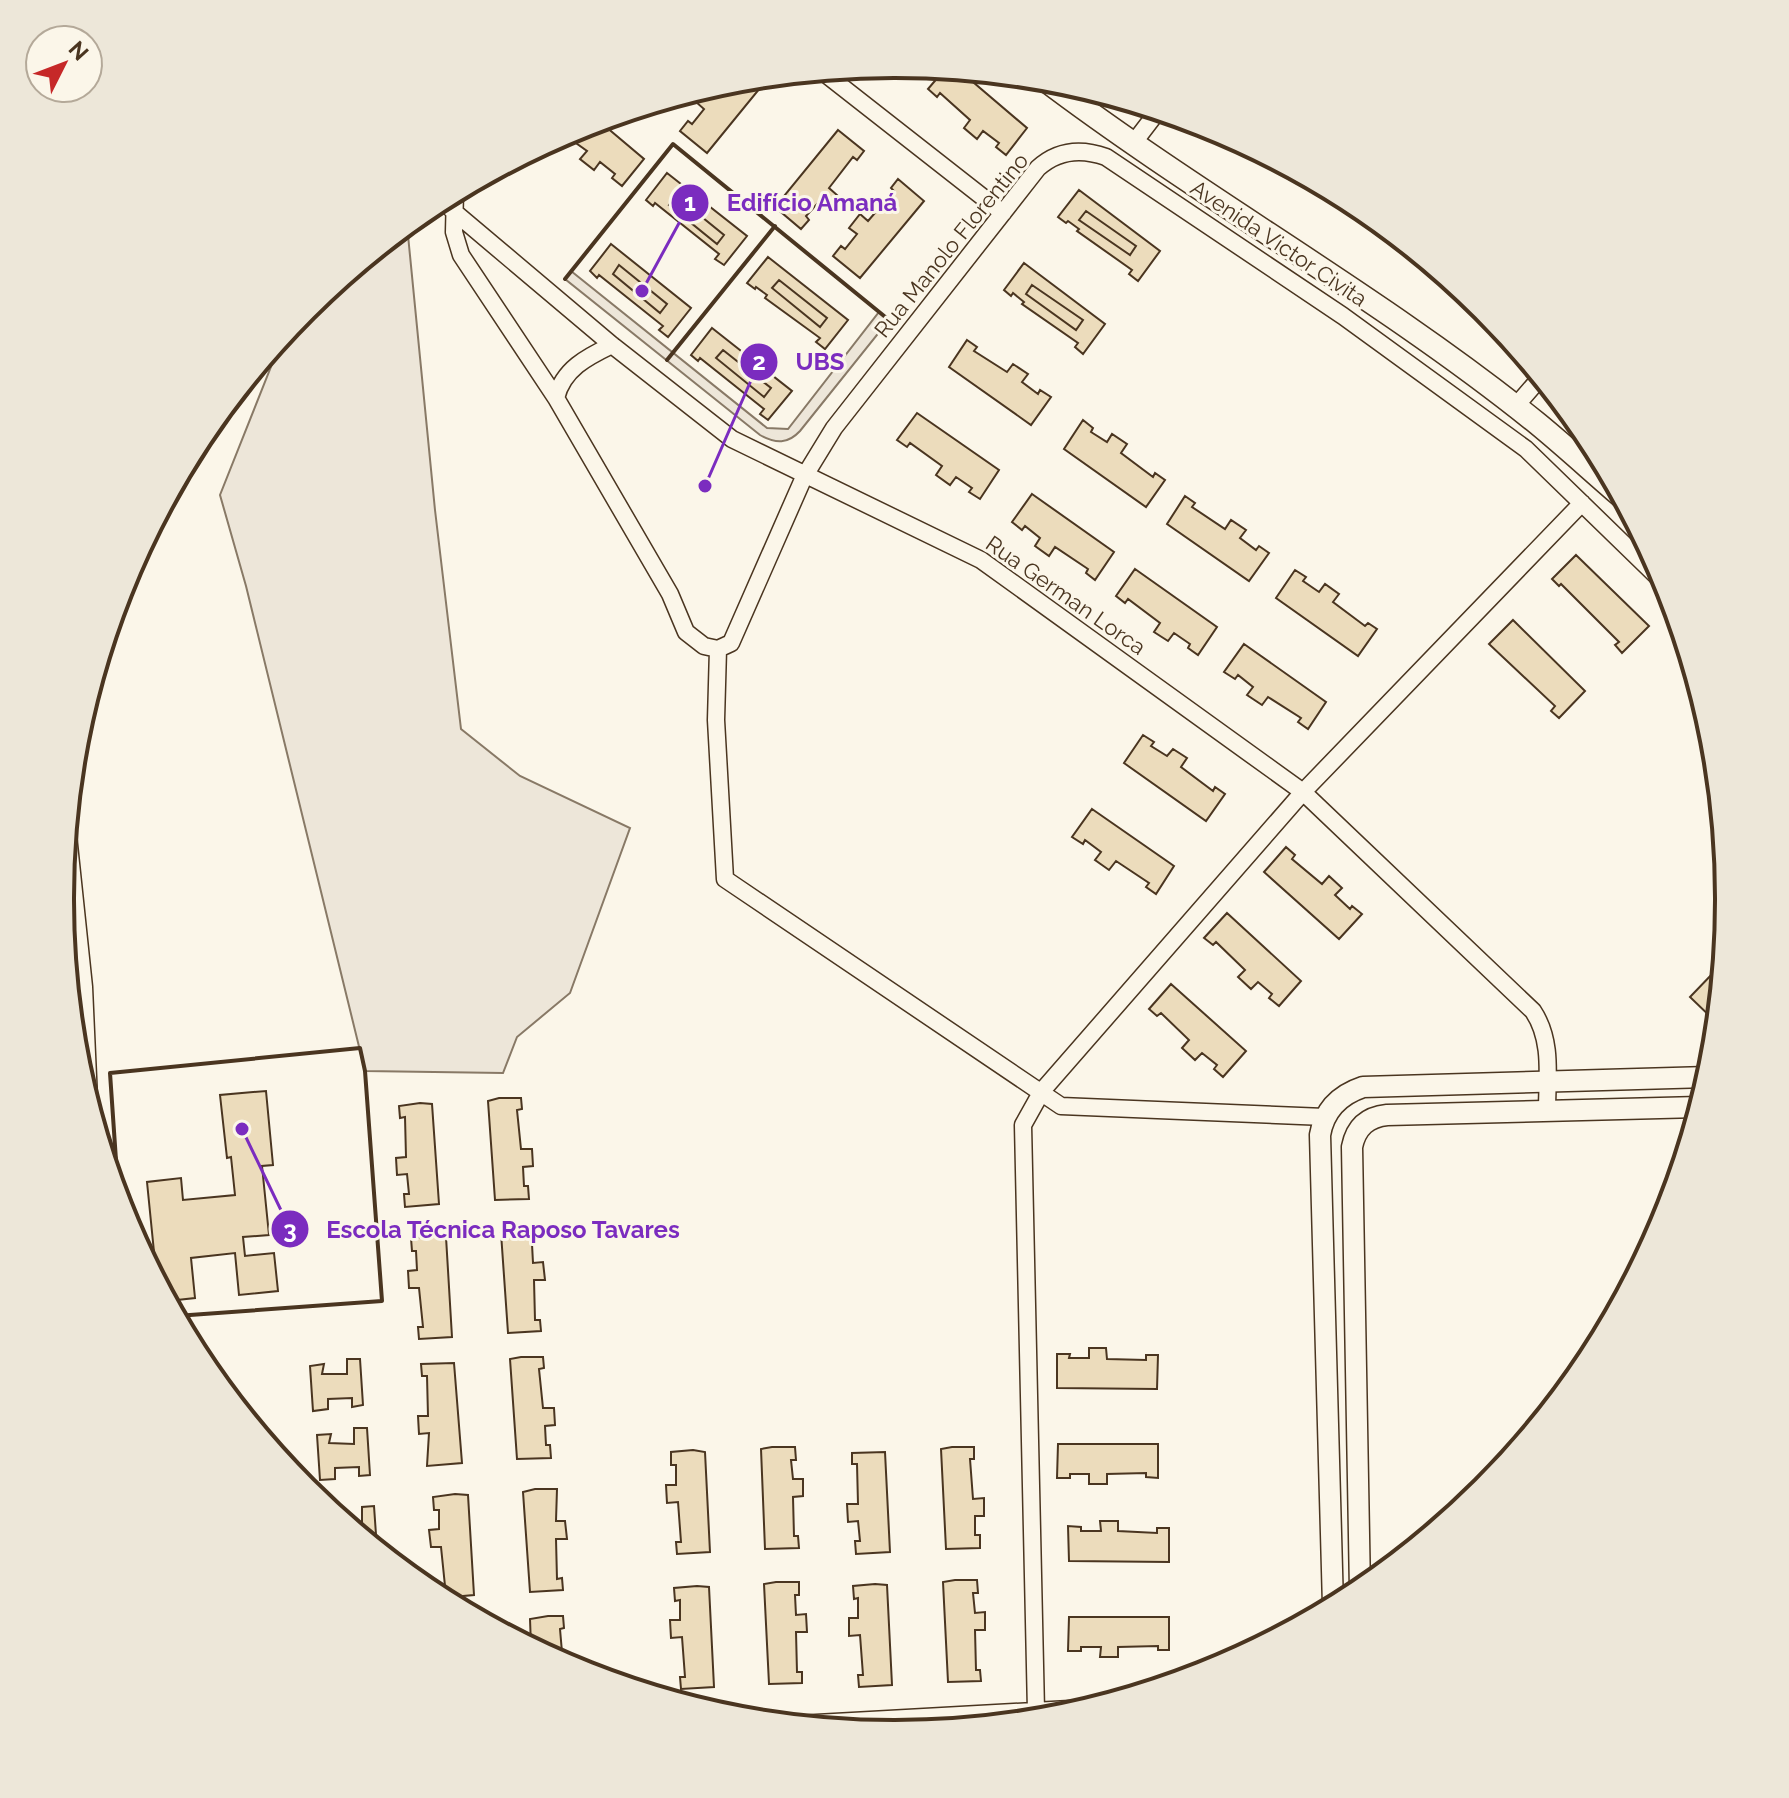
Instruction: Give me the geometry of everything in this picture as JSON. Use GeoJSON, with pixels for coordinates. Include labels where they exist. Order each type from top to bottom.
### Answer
{"type":"FeatureCollection","features":[{"type":"Feature","properties":{"kind":"main road","name":"Avenida Victor Civita"},"geometry":{"type":"LineString","coordinates":[[1068,97],[1132,145],[1338,282],[1515,407],[1597,476]]}},
{"type":"Feature","properties":{"kind":"street"},"geometry":{"type":"LineString","coordinates":[[834,81],[1003,213]]}},
{"type":"Feature","properties":{"kind":"street"},"geometry":{"type":"LineString","coordinates":[[1132,145],[1151,120]]}},
{"type":"Feature","properties":{"kind":"street","name":"Rua Manolo Florentino"},"geometry":{"type":"LineString","coordinates":[[718,649],[731,643],[804,477],[834,428],[1050,157],[1074,151],[1106,157],[1343,316],[1526,449],[1642,562]]}},
{"type":"Feature","properties":{"kind":"street","name":"Rua German Lorca"},"geometry":{"type":"LineString","coordinates":[[458,205],[612,345],[732,439],[804,477],[981,560],[1303,792],[1527,1004],[1546,1039],[1547,1111]]}},
{"type":"Feature","properties":{"kind":"street"},"geometry":{"type":"LineString","coordinates":[[455,207],[461,255],[556,398],[670,594],[686,632],[704,646],[718,649],[716,720],[725,879],[1061,1106],[1325,1117]]}},
{"type":"Feature","properties":{"kind":"street"},"geometry":{"type":"LineString","coordinates":[[556,398],[567,374],[583,358],[612,345]]}},
{"type":"Feature","properties":{"kind":"street"},"geometry":{"type":"LineString","coordinates":[[1515,407],[1533,386]]}},
{"type":"Feature","properties":{"kind":"street"},"geometry":{"type":"LineString","coordinates":[[1036,1707],[1023,1125],[1042,1091],[1303,792],[1582,503]]}},
{"type":"Feature","properties":{"kind":"street"},"geometry":{"type":"LineString","coordinates":[[75,918],[84,1021]]}},
{"type":"Feature","properties":{"kind":"street"},"geometry":{"type":"LineString","coordinates":[[1333,1592],[1320,1135],[1325,1117],[1345,1095],[1363,1087],[1695,1077]]}},
{"type":"Feature","properties":{"kind":"street"},"geometry":{"type":"LineString","coordinates":[[1360,1574],[1354,1139],[1361,1126],[1378,1116],[1688,1107]]}},
{"type":"Feature","properties":{"kind":"street"},"geometry":{"type":"LineString","coordinates":[[1331,1540],[1359,1538]]}},
{"type":"Feature","properties":{"kind":"street"},"geometry":{"type":"LineString","coordinates":[[881,1719],[987,1714]]}},
{"type":"Feature","properties":{"kind":"shaded area"},"geometry":{"type":"Polygon","coordinates":[[[408,239],[435,510],[461,729],[520,776],[630,828],[570,993],[517,1037],[503,1073],[365,1071],[246,586],[220,495],[271,367],[314,319],[408,239]]]}},
{"type":"Feature","properties":{"kind":"shaded area"},"geometry":{"type":"Polygon","coordinates":[[[571,271],[767,428],[788,429],[879,312],[889,320],[800,431],[791,438],[777,441],[760,435],[565,279],[571,271]]]}},
{"type":"Feature","properties":{"kind":"building"},"geometry":{"type":"Polygon","coordinates":[[[936,80],[974,83],[1027,128],[1006,155],[996,147],[999,143],[983,131],[977,139],[964,128],[970,120],[940,93],[937,97],[928,89],[936,80]]]}},
{"type":"Feature","properties":{"kind":"building"},"geometry":{"type":"Polygon","coordinates":[[[758,90],[707,153],[680,131],[688,121],[692,124],[704,109],[697,103],[758,90]]]}},
{"type":"Feature","properties":{"kind":"building"},"geometry":{"type":"Polygon","coordinates":[[[610,130],[644,159],[622,186],[612,178],[615,174],[600,162],[594,170],[580,159],[587,151],[576,143],[610,130]]]}},
{"type":"Feature","properties":{"kind":"building"},"geometry":{"type":"Polygon","coordinates":[[[838,130],[864,151],[857,160],[853,157],[829,188],[837,195],[826,208],[819,202],[806,216],[809,220],[801,229],[775,207],[838,130]]]}},
{"type":"Feature","properties":{"kind":"building"},"geometry":{"type":"Polygon","coordinates":[[[667,173],[747,236],[724,265],[715,259],[719,254],[655,203],[653,206],[646,200],[667,173]]]}},
{"type":"Feature","properties":{"kind":"building"},"geometry":{"type":"Polygon","coordinates":[[[898,179],[924,201],[860,278],[833,256],[841,246],[845,249],[857,234],[849,228],[860,214],[868,221],[894,191],[891,188],[898,179]]]}},
{"type":"Feature","properties":{"kind":"building"},"geometry":{"type":"Polygon","coordinates":[[[1079,190],[1160,251],[1138,281],[1129,274],[1132,270],[1077,231],[1079,229],[1068,221],[1066,223],[1058,217],[1079,190]]]}},
{"type":"Feature","properties":{"kind":"building"},"geometry":{"type":"Polygon","coordinates":[[[676,196],[724,235],[717,244],[669,205],[676,196]]]}},
{"type":"Feature","properties":{"kind":"building"},"geometry":{"type":"Polygon","coordinates":[[[1086,211],[1136,246],[1130,255],[1079,220],[1086,211]]]}},
{"type":"Feature","properties":{"kind":"building"},"geometry":{"type":"Polygon","coordinates":[[[611,244],[691,308],[668,337],[659,330],[663,326],[590,271],[611,244]]]}},
{"type":"Feature","properties":{"kind":"building"},"geometry":{"type":"Polygon","coordinates":[[[768,257],[848,320],[825,349],[816,342],[820,338],[765,298],[767,295],[747,283],[768,257]]]}},
{"type":"Feature","properties":{"kind":"building"},"geometry":{"type":"Polygon","coordinates":[[[1024,263],[1105,324],[1083,354],[1075,347],[1078,343],[1022,304],[1024,302],[1013,293],[1011,296],[1004,290],[1024,263]]]}},
{"type":"Feature","properties":{"kind":"building"},"geometry":{"type":"Polygon","coordinates":[[[619,265],[667,304],[660,313],[613,274],[619,265]]]}},
{"type":"Feature","properties":{"kind":"building"},"geometry":{"type":"Polygon","coordinates":[[[779,280],[827,318],[820,327],[772,288],[779,280]]]}},
{"type":"Feature","properties":{"kind":"building"},"geometry":{"type":"Polygon","coordinates":[[[1032,285],[1083,320],[1076,330],[1026,294],[1032,285]]]}},
{"type":"Feature","properties":{"kind":"building"},"geometry":{"type":"Polygon","coordinates":[[[712,328],[792,391],[768,420],[760,414],[764,409],[700,358],[698,361],[691,355],[712,328]]]}},
{"type":"Feature","properties":{"kind":"building"},"geometry":{"type":"Polygon","coordinates":[[[967,340],[977,347],[974,351],[1007,372],[1013,364],[1028,374],[1022,382],[1038,394],[1040,390],[1051,397],[1031,425],[949,367],[967,340]]]}},
{"type":"Feature","properties":{"kind":"building"},"geometry":{"type":"Polygon","coordinates":[[[723,350],[771,388],[764,397],[716,358],[723,350]]]}},
{"type":"Feature","properties":{"kind":"building"},"geometry":{"type":"Polygon","coordinates":[[[917,413],[999,470],[980,499],[969,492],[972,488],[956,477],[950,485],[936,475],[942,466],[910,443],[907,447],[897,440],[917,413]]]}},
{"type":"Feature","properties":{"kind":"building"},"geometry":{"type":"Polygon","coordinates":[[[1083,420],[1093,428],[1091,432],[1107,442],[1112,434],[1127,444],[1121,453],[1153,477],[1155,473],[1165,480],[1146,507],[1064,449],[1083,420]]]}},
{"type":"Feature","properties":{"kind":"building"},"geometry":{"type":"Polygon","coordinates":[[[1032,494],[1114,552],[1095,580],[1086,573],[1088,569],[1055,547],[1049,556],[1035,546],[1040,538],[1025,526],[1022,530],[1012,522],[1032,494]]]}},
{"type":"Feature","properties":{"kind":"building"},"geometry":{"type":"Polygon","coordinates":[[[1185,496],[1195,503],[1192,507],[1225,529],[1231,520],[1246,530],[1240,538],[1256,550],[1259,546],[1269,553],[1249,581],[1167,524],[1185,496]]]}},
{"type":"Feature","properties":{"kind":"building"},"geometry":{"type":"Polygon","coordinates":[[[1576,555],[1649,626],[1622,653],[1615,645],[1619,642],[1561,584],[1559,586],[1552,579],[1576,555]]]}},
{"type":"Feature","properties":{"kind":"building"},"geometry":{"type":"Polygon","coordinates":[[[1135,569],[1217,627],[1198,655],[1188,648],[1190,644],[1174,633],[1168,641],[1154,632],[1160,623],[1128,599],[1125,603],[1116,596],[1135,569]]]}},
{"type":"Feature","properties":{"kind":"building"},"geometry":{"type":"Polygon","coordinates":[[[1295,570],[1306,577],[1303,581],[1319,592],[1325,584],[1339,594],[1333,602],[1365,626],[1368,623],[1377,629],[1358,656],[1276,598],[1295,570]]]}},
{"type":"Feature","properties":{"kind":"building"},"geometry":{"type":"Polygon","coordinates":[[[1513,620],[1585,691],[1559,718],[1551,711],[1555,706],[1489,644],[1513,620]]]}},
{"type":"Feature","properties":{"kind":"building"},"geometry":{"type":"Polygon","coordinates":[[[1244,644],[1326,702],[1308,729],[1298,722],[1301,718],[1268,697],[1262,705],[1247,695],[1253,687],[1238,675],[1235,679],[1224,672],[1244,644]]]}},
{"type":"Feature","properties":{"kind":"building"},"geometry":{"type":"Polygon","coordinates":[[[1143,735],[1154,742],[1151,746],[1167,756],[1173,749],[1187,758],[1181,767],[1213,791],[1215,787],[1225,794],[1206,821],[1124,763],[1143,735]]]}},
{"type":"Feature","properties":{"kind":"building"},"geometry":{"type":"Polygon","coordinates":[[[1092,809],[1174,866],[1156,894],[1146,887],[1149,883],[1116,861],[1109,870],[1095,860],[1101,852],[1085,840],[1083,844],[1072,837],[1092,809]]]}},
{"type":"Feature","properties":{"kind":"building"},"geometry":{"type":"Polygon","coordinates":[[[1286,847],[1295,855],[1292,859],[1322,884],[1329,876],[1342,888],[1335,895],[1350,909],[1352,906],[1362,914],[1339,939],[1264,872],[1286,847]]]}},
{"type":"Feature","properties":{"kind":"building"},"geometry":{"type":"Polygon","coordinates":[[[1227,913],[1301,981],[1279,1006],[1269,998],[1272,994],[1258,982],[1251,989],[1238,977],[1245,970],[1216,942],[1213,945],[1204,938],[1227,913]]]}},
{"type":"Feature","properties":{"kind":"building"},"geometry":{"type":"Polygon","coordinates":[[[1711,975],[1707,1013],[1690,997],[1711,975]]]}},
{"type":"Feature","properties":{"kind":"building"},"geometry":{"type":"Polygon","coordinates":[[[1171,984],[1246,1051],[1223,1077],[1214,1069],[1217,1065],[1202,1053],[1195,1060],[1182,1048],[1189,1040],[1161,1013],[1157,1016],[1149,1009],[1171,984]]]}},
{"type":"Feature","properties":{"kind":"building"},"geometry":{"type":"Polygon","coordinates":[[[266,1091],[273,1165],[262,1166],[269,1235],[243,1237],[245,1256],[274,1253],[278,1291],[239,1295],[235,1253],[191,1258],[195,1298],[179,1300],[154,1251],[147,1182],[181,1178],[183,1200],[235,1195],[231,1157],[227,1158],[220,1095],[266,1091]]]}},
{"type":"Feature","properties":{"kind":"building"},"geometry":{"type":"Polygon","coordinates":[[[521,1098],[522,1109],[517,1110],[521,1149],[532,1149],[533,1166],[523,1167],[524,1186],[528,1186],[529,1199],[495,1200],[488,1101],[521,1098]]]}},
{"type":"Feature","properties":{"kind":"building"},"geometry":{"type":"Polygon","coordinates":[[[432,1104],[439,1204],[405,1207],[404,1194],[409,1194],[407,1174],[397,1175],[396,1158],[406,1157],[405,1117],[400,1118],[399,1106],[432,1104]]]}},
{"type":"Feature","properties":{"kind":"building"},"geometry":{"type":"Polygon","coordinates":[[[535,1230],[533,1263],[543,1262],[545,1280],[534,1280],[535,1320],[540,1320],[541,1331],[508,1333],[501,1233],[535,1230]]]}},
{"type":"Feature","properties":{"kind":"building"},"geometry":{"type":"Polygon","coordinates":[[[446,1237],[452,1337],[419,1339],[418,1327],[423,1327],[419,1288],[409,1288],[408,1271],[417,1270],[416,1251],[412,1251],[411,1238],[446,1237]]]}},
{"type":"Feature","properties":{"kind":"building"},"geometry":{"type":"Polygon","coordinates":[[[1089,1348],[1106,1348],[1107,1359],[1146,1360],[1146,1355],[1158,1355],[1157,1389],[1057,1388],[1057,1354],[1070,1354],[1069,1358],[1089,1358],[1089,1348]]]}},
{"type":"Feature","properties":{"kind":"building"},"geometry":{"type":"Polygon","coordinates":[[[543,1357],[544,1368],[539,1369],[543,1408],[554,1408],[555,1425],[545,1426],[546,1445],[550,1445],[551,1458],[517,1459],[510,1359],[543,1357]]]}},
{"type":"Feature","properties":{"kind":"building"},"geometry":{"type":"Polygon","coordinates":[[[347,1359],[360,1359],[363,1405],[352,1407],[352,1398],[328,1399],[328,1409],[313,1411],[310,1366],[324,1364],[322,1374],[347,1374],[347,1359]]]}},
{"type":"Feature","properties":{"kind":"building"},"geometry":{"type":"Polygon","coordinates":[[[454,1363],[462,1463],[427,1466],[429,1433],[419,1434],[418,1416],[428,1416],[427,1376],[422,1376],[421,1364],[454,1363]]]}},
{"type":"Feature","properties":{"kind":"building"},"geometry":{"type":"Polygon","coordinates":[[[354,1428],[367,1428],[370,1475],[359,1476],[359,1467],[335,1468],[335,1479],[320,1480],[317,1435],[331,1434],[329,1443],[354,1444],[354,1428]]]}},
{"type":"Feature","properties":{"kind":"building"},"geometry":{"type":"Polygon","coordinates":[[[1058,1444],[1158,1444],[1158,1478],[1146,1477],[1146,1473],[1107,1474],[1107,1484],[1089,1484],[1089,1474],[1057,1478],[1058,1444]]]}},
{"type":"Feature","properties":{"kind":"building"},"geometry":{"type":"Polygon","coordinates":[[[795,1447],[796,1460],[791,1460],[793,1479],[803,1479],[803,1496],[793,1497],[794,1536],[798,1536],[799,1548],[765,1549],[761,1449],[795,1447]]]}},
{"type":"Feature","properties":{"kind":"building"},"geometry":{"type":"Polygon","coordinates":[[[974,1447],[974,1459],[970,1459],[973,1499],[984,1498],[984,1516],[975,1516],[975,1535],[980,1535],[980,1548],[946,1549],[941,1449],[974,1447]]]}},
{"type":"Feature","properties":{"kind":"building"},"geometry":{"type":"Polygon","coordinates":[[[671,1452],[705,1452],[710,1552],[677,1554],[676,1542],[681,1542],[678,1502],[667,1503],[666,1485],[676,1485],[676,1465],[671,1465],[671,1452]]]}},
{"type":"Feature","properties":{"kind":"building"},"geometry":{"type":"Polygon","coordinates":[[[885,1452],[890,1552],[856,1554],[855,1541],[860,1541],[858,1521],[848,1522],[847,1504],[858,1504],[857,1464],[852,1464],[852,1453],[885,1452]]]}},
{"type":"Feature","properties":{"kind":"building"},"geometry":{"type":"Polygon","coordinates":[[[557,1489],[556,1521],[565,1521],[567,1539],[556,1539],[557,1579],[562,1578],[563,1590],[530,1592],[523,1492],[557,1489]]]}},
{"type":"Feature","properties":{"kind":"building"},"geometry":{"type":"Polygon","coordinates":[[[468,1495],[474,1595],[462,1596],[445,1585],[441,1547],[431,1547],[429,1530],[439,1529],[439,1510],[434,1510],[433,1497],[468,1495]]]}},
{"type":"Feature","properties":{"kind":"building"},"geometry":{"type":"Polygon","coordinates":[[[374,1506],[376,1534],[361,1522],[362,1507],[374,1506]]]}},
{"type":"Feature","properties":{"kind":"building"},"geometry":{"type":"Polygon","coordinates":[[[1100,1521],[1118,1521],[1118,1531],[1157,1533],[1157,1528],[1169,1528],[1169,1562],[1069,1561],[1068,1526],[1081,1527],[1081,1531],[1101,1531],[1100,1521]]]}},
{"type":"Feature","properties":{"kind":"building"},"geometry":{"type":"Polygon","coordinates":[[[977,1580],[978,1593],[973,1593],[975,1613],[985,1612],[985,1630],[975,1630],[976,1670],[980,1670],[981,1681],[948,1682],[943,1582],[977,1580]]]}},
{"type":"Feature","properties":{"kind":"building"},"geometry":{"type":"Polygon","coordinates":[[[799,1582],[799,1595],[795,1595],[796,1615],[806,1614],[807,1632],[796,1632],[797,1672],[802,1672],[802,1683],[769,1684],[764,1584],[799,1582]]]}},
{"type":"Feature","properties":{"kind":"building"},"geometry":{"type":"Polygon","coordinates":[[[887,1585],[892,1685],[859,1687],[858,1675],[863,1675],[860,1635],[849,1636],[849,1618],[858,1618],[858,1598],[854,1599],[853,1586],[887,1585]]]}},
{"type":"Feature","properties":{"kind":"building"},"geometry":{"type":"Polygon","coordinates":[[[709,1587],[714,1687],[681,1689],[680,1677],[685,1677],[682,1637],[671,1638],[670,1620],[680,1620],[680,1600],[675,1601],[674,1588],[709,1587]]]}},
{"type":"Feature","properties":{"kind":"building"},"geometry":{"type":"Polygon","coordinates":[[[563,1616],[564,1628],[560,1629],[562,1648],[531,1634],[530,1619],[563,1616]]]}},
{"type":"Feature","properties":{"kind":"building"},"geometry":{"type":"Polygon","coordinates":[[[1069,1617],[1169,1617],[1169,1650],[1158,1650],[1158,1646],[1118,1647],[1118,1657],[1100,1657],[1101,1647],[1081,1647],[1081,1651],[1068,1651],[1069,1617]]]}},
{"type":"Feature","properties":{"kind":"wall"},"geometry":{"type":"LineString","coordinates":[[565,279],[673,144],[889,320]]}},
{"type":"Feature","properties":{"kind":"wall"},"geometry":{"type":"LineString","coordinates":[[667,360],[775,226]]}},
{"type":"Feature","properties":{"kind":"wall"},"geometry":{"type":"LineString","coordinates":[[116,1155],[110,1073],[360,1048],[365,1071],[382,1301],[188,1315]]}},
{"type":"Feature","properties":{"kind":"place","name":"Edifício Amaná"},"geometry":{"type":"Point","coordinates":[642,291]}},
{"type":"Feature","properties":{"kind":"place","name":"UBS"},"geometry":{"type":"Point","coordinates":[705,486]}},
{"type":"Feature","properties":{"kind":"place","name":"Escola Técnica Raposo Tavares"},"geometry":{"type":"Point","coordinates":[242,1129]}}]}
